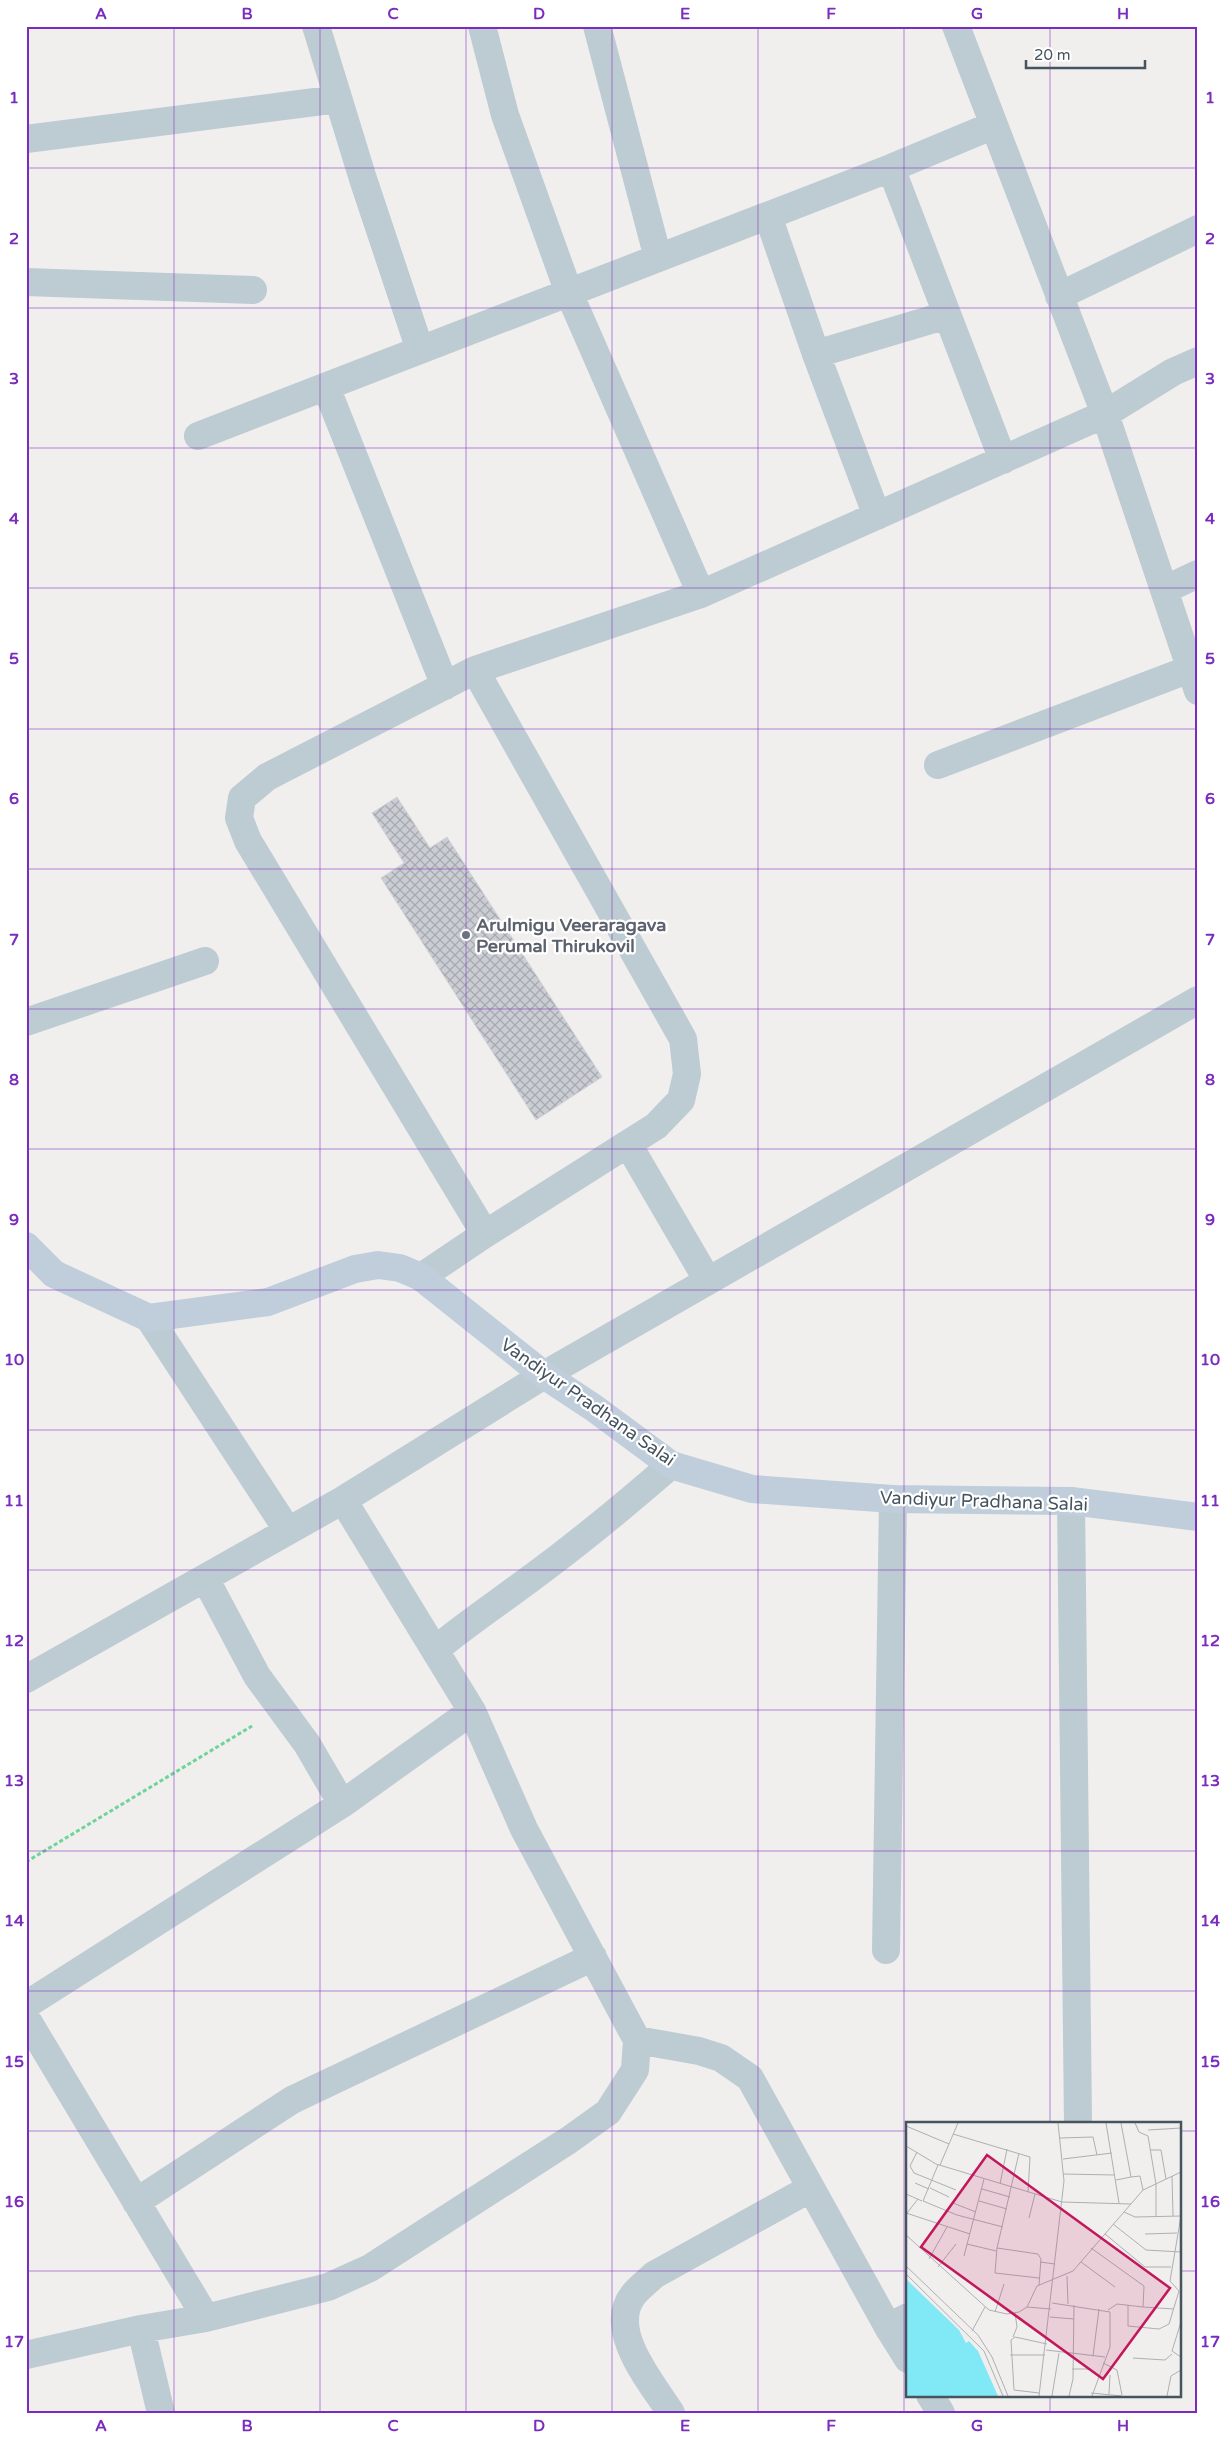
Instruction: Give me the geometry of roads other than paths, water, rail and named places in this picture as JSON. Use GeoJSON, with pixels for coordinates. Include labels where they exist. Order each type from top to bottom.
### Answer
{"type":"FeatureCollection","features":[{"type":"Feature","properties":{"kind":"street"},"geometry":{"type":"LineString","coordinates":[[316,26],[420,350]]}},
{"type":"Feature","properties":{"kind":"street"},"geometry":{"type":"LineString","coordinates":[[482,26],[505,115],[569,293],[701,594]]}},
{"type":"Feature","properties":{"kind":"street"},"geometry":{"type":"LineString","coordinates":[[597,26],[658,258]]}},
{"type":"Feature","properties":{"kind":"street"},"geometry":{"type":"LineString","coordinates":[[938,765],[1194,680],[1105,414],[956,26]]}},
{"type":"Feature","properties":{"kind":"street"},"geometry":{"type":"LineString","coordinates":[[26,139],[338,99]]}},
{"type":"Feature","properties":{"kind":"street"},"geometry":{"type":"LineString","coordinates":[[198,436],[891,168],[994,125]]}},
{"type":"Feature","properties":{"kind":"street"},"geometry":{"type":"LineString","coordinates":[[891,168],[1003,460]]}},
{"type":"Feature","properties":{"kind":"street"},"geometry":{"type":"LineString","coordinates":[[768,216],[816,354],[877,516]]}},
{"type":"Feature","properties":{"kind":"street"},"geometry":{"type":"LineString","coordinates":[[1060,296],[1198,230]]}},
{"type":"Feature","properties":{"kind":"street"},"geometry":{"type":"LineString","coordinates":[[26,282],[253,290]]}},
{"type":"Feature","properties":{"kind":"street"},"geometry":{"type":"LineString","coordinates":[[816,354],[947,315]]}},
{"type":"Feature","properties":{"kind":"street"},"geometry":{"type":"LineString","coordinates":[[485,1234],[248,841],[239,818],[242,798],[267,777],[475,670],[701,594],[1105,414],[1173,372],[1198,361]]}},
{"type":"Feature","properties":{"kind":"street"},"geometry":{"type":"LineString","coordinates":[[326,387],[445,686]]}},
{"type":"Feature","properties":{"kind":"street"},"geometry":{"type":"LineString","coordinates":[[1164,590],[1198,574]]}},
{"type":"Feature","properties":{"kind":"street"},"geometry":{"type":"LineString","coordinates":[[421,1277],[485,1234],[656,1126],[681,1100],[687,1074],[683,1039],[475,670]]}},
{"type":"Feature","properties":{"kind":"street"},"geometry":{"type":"LineString","coordinates":[[26,1022],[205,961]]}},
{"type":"Feature","properties":{"kind":"street"},"geometry":{"type":"LineString","coordinates":[[26,1679],[343,1500],[544,1374],[1198,1000]]}},
{"type":"Feature","properties":{"kind":"street"},"geometry":{"type":"LineString","coordinates":[[628,1144],[708,1281]]}},
{"type":"Feature","properties":{"kind":"street"},"geometry":{"type":"LineString","coordinates":[[26,1246],[54,1274],[149,1318],[288,1531]]}},
{"type":"Feature","properties":{"kind":"street","name":"Vandiyur Pradhana Salai"},"geometry":{"type":"LineString","coordinates":[[149,1318],[268,1302],[354,1269],[378,1265],[400,1268],[421,1277],[544,1374],[671,1465],[752,1489],[893,1499],[1071,1501],[1198,1517]]}},
{"type":"Feature","properties":{"kind":"street"},"geometry":{"type":"LineString","coordinates":[[435,1650],[467,1623],[530,1579],[619,1510],[671,1465]]}},
{"type":"Feature","properties":{"kind":"street"},"geometry":{"type":"LineString","coordinates":[[886,1950],[893,1499]]}},
{"type":"Feature","properties":{"kind":"street"},"geometry":{"type":"LineString","coordinates":[[26,2355],[206,2318],[328,2287],[370,2268],[552,2151],[608,2112],[634,2070],[637,2040],[524,1829],[472,1711],[343,1500]]}},
{"type":"Feature","properties":{"kind":"street"},"geometry":{"type":"LineString","coordinates":[[1071,1501],[1078,2122]]}},
{"type":"Feature","properties":{"kind":"street"},"geometry":{"type":"LineString","coordinates":[[205,1578],[257,1676],[307,1744],[342,1804]]}},
{"type":"Feature","properties":{"kind":"street"},"geometry":{"type":"LineString","coordinates":[[26,2005],[342,1804],[472,1711]]}},
{"type":"Feature","properties":{"kind":"street"},"geometry":{"type":"LineString","coordinates":[[136,2202],[292,2100],[593,1957]]}},
{"type":"Feature","properties":{"kind":"street"},"geometry":{"type":"LineString","coordinates":[[26,2018],[206,2318]]}},
{"type":"Feature","properties":{"kind":"street"},"geometry":{"type":"LineString","coordinates":[[637,2040],[699,2051],[721,2058],[750,2078],[811,2188],[898,2322],[906,2352]]}},
{"type":"Feature","properties":{"kind":"street"},"geometry":{"type":"LineString","coordinates":[[671,2413],[630,2350],[624,2318],[633,2295],[654,2275],[811,2188]]}},
{"type":"Feature","properties":{"kind":"street"},"geometry":{"type":"LineString","coordinates":[[141,2330],[161,2413]]}},
{"type":"Feature","properties":{"kind":"street"},"geometry":{"type":"LineString","coordinates":[[931,2396],[940,2413]]}},
{"type":"Feature","properties":{"kind":"place","name":"Arulmigu Veeraragava Perumal Thirukovil"},"geometry":{"type":"Point","coordinates":[466,935]}}]}
